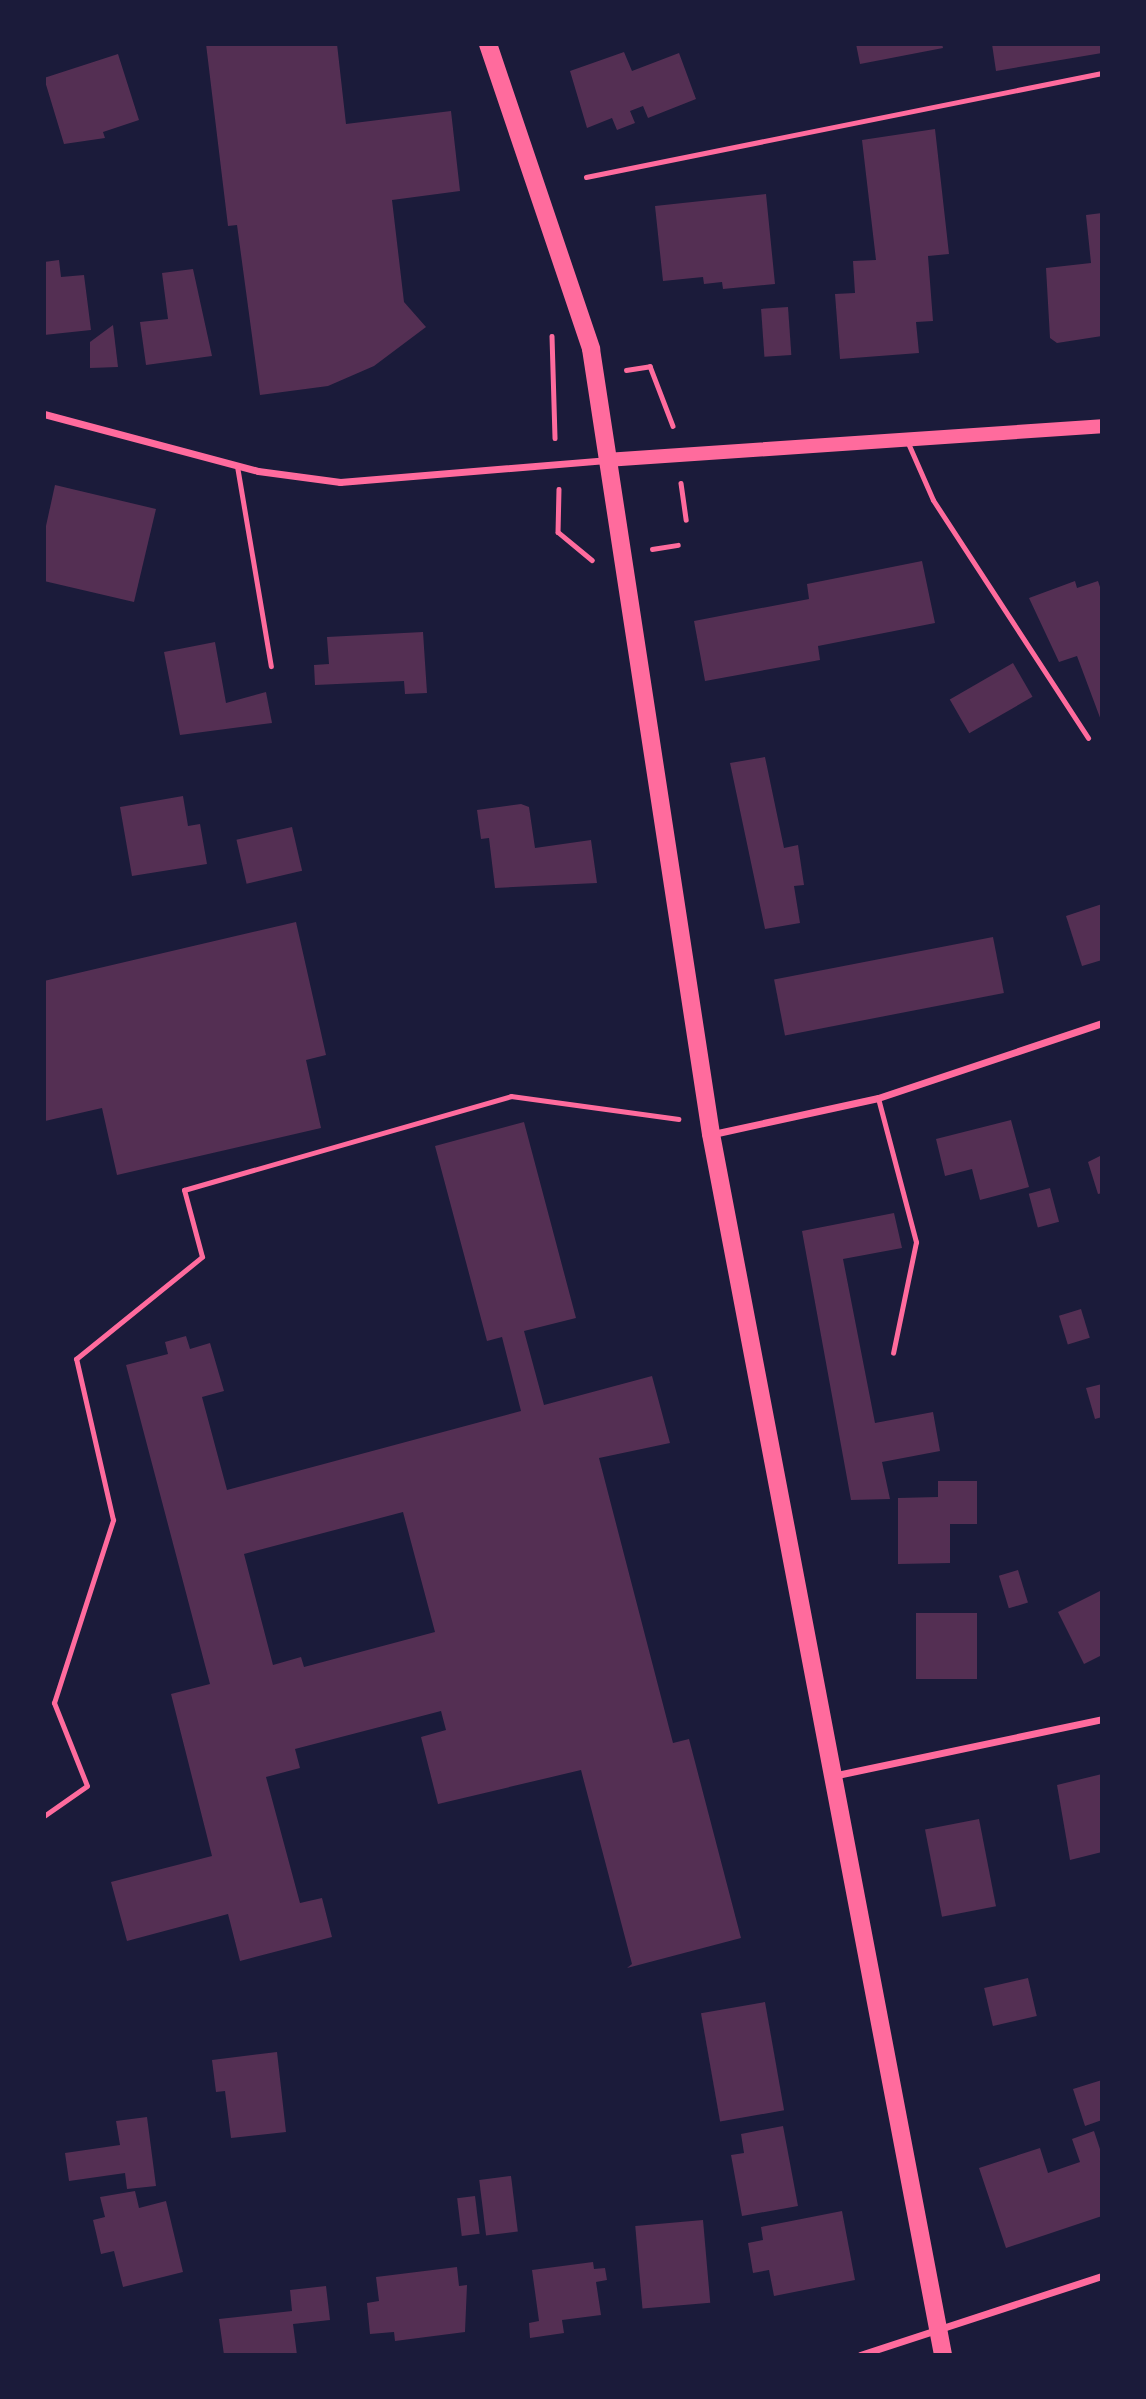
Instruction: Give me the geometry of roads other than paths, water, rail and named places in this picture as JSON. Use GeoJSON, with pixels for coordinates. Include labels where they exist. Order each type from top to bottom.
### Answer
{"type":"FeatureCollection","features":[{"type":"Feature","properties":{"kind":"main road"},"geometry":{"type":"LineString","coordinates":[[488,44],[591,349],[711,1134],[837,1775],[943,2355]]}},
{"type":"Feature","properties":{"kind":"main road"},"geometry":{"type":"LineString","coordinates":[[606,460],[1102,426]]}},
{"type":"Feature","properties":{"kind":"street"},"geometry":{"type":"LineString","coordinates":[[44,414],[237,466],[340,482],[606,460]]}},
{"type":"Feature","properties":{"kind":"street"},"geometry":{"type":"LineString","coordinates":[[711,1134],[878,1098],[1102,1023]]}},
{"type":"Feature","properties":{"kind":"street"},"geometry":{"type":"LineString","coordinates":[[837,1775],[1102,1719]]}},
{"type":"Feature","properties":{"kind":"street"},"geometry":{"type":"LineString","coordinates":[[860,2355],[939,2334],[1102,2276]]}},
{"type":"Feature","properties":{"kind":"lane"},"geometry":{"type":"LineString","coordinates":[[906,439],[933,500],[1088,738]]}},
{"type":"Feature","properties":{"kind":"lane"},"geometry":{"type":"LineString","coordinates":[[237,466],[271,666]]}},
{"type":"Feature","properties":{"kind":"lane"},"geometry":{"type":"LineString","coordinates":[[878,1098],[916,1241],[893,1353]]}}]}
